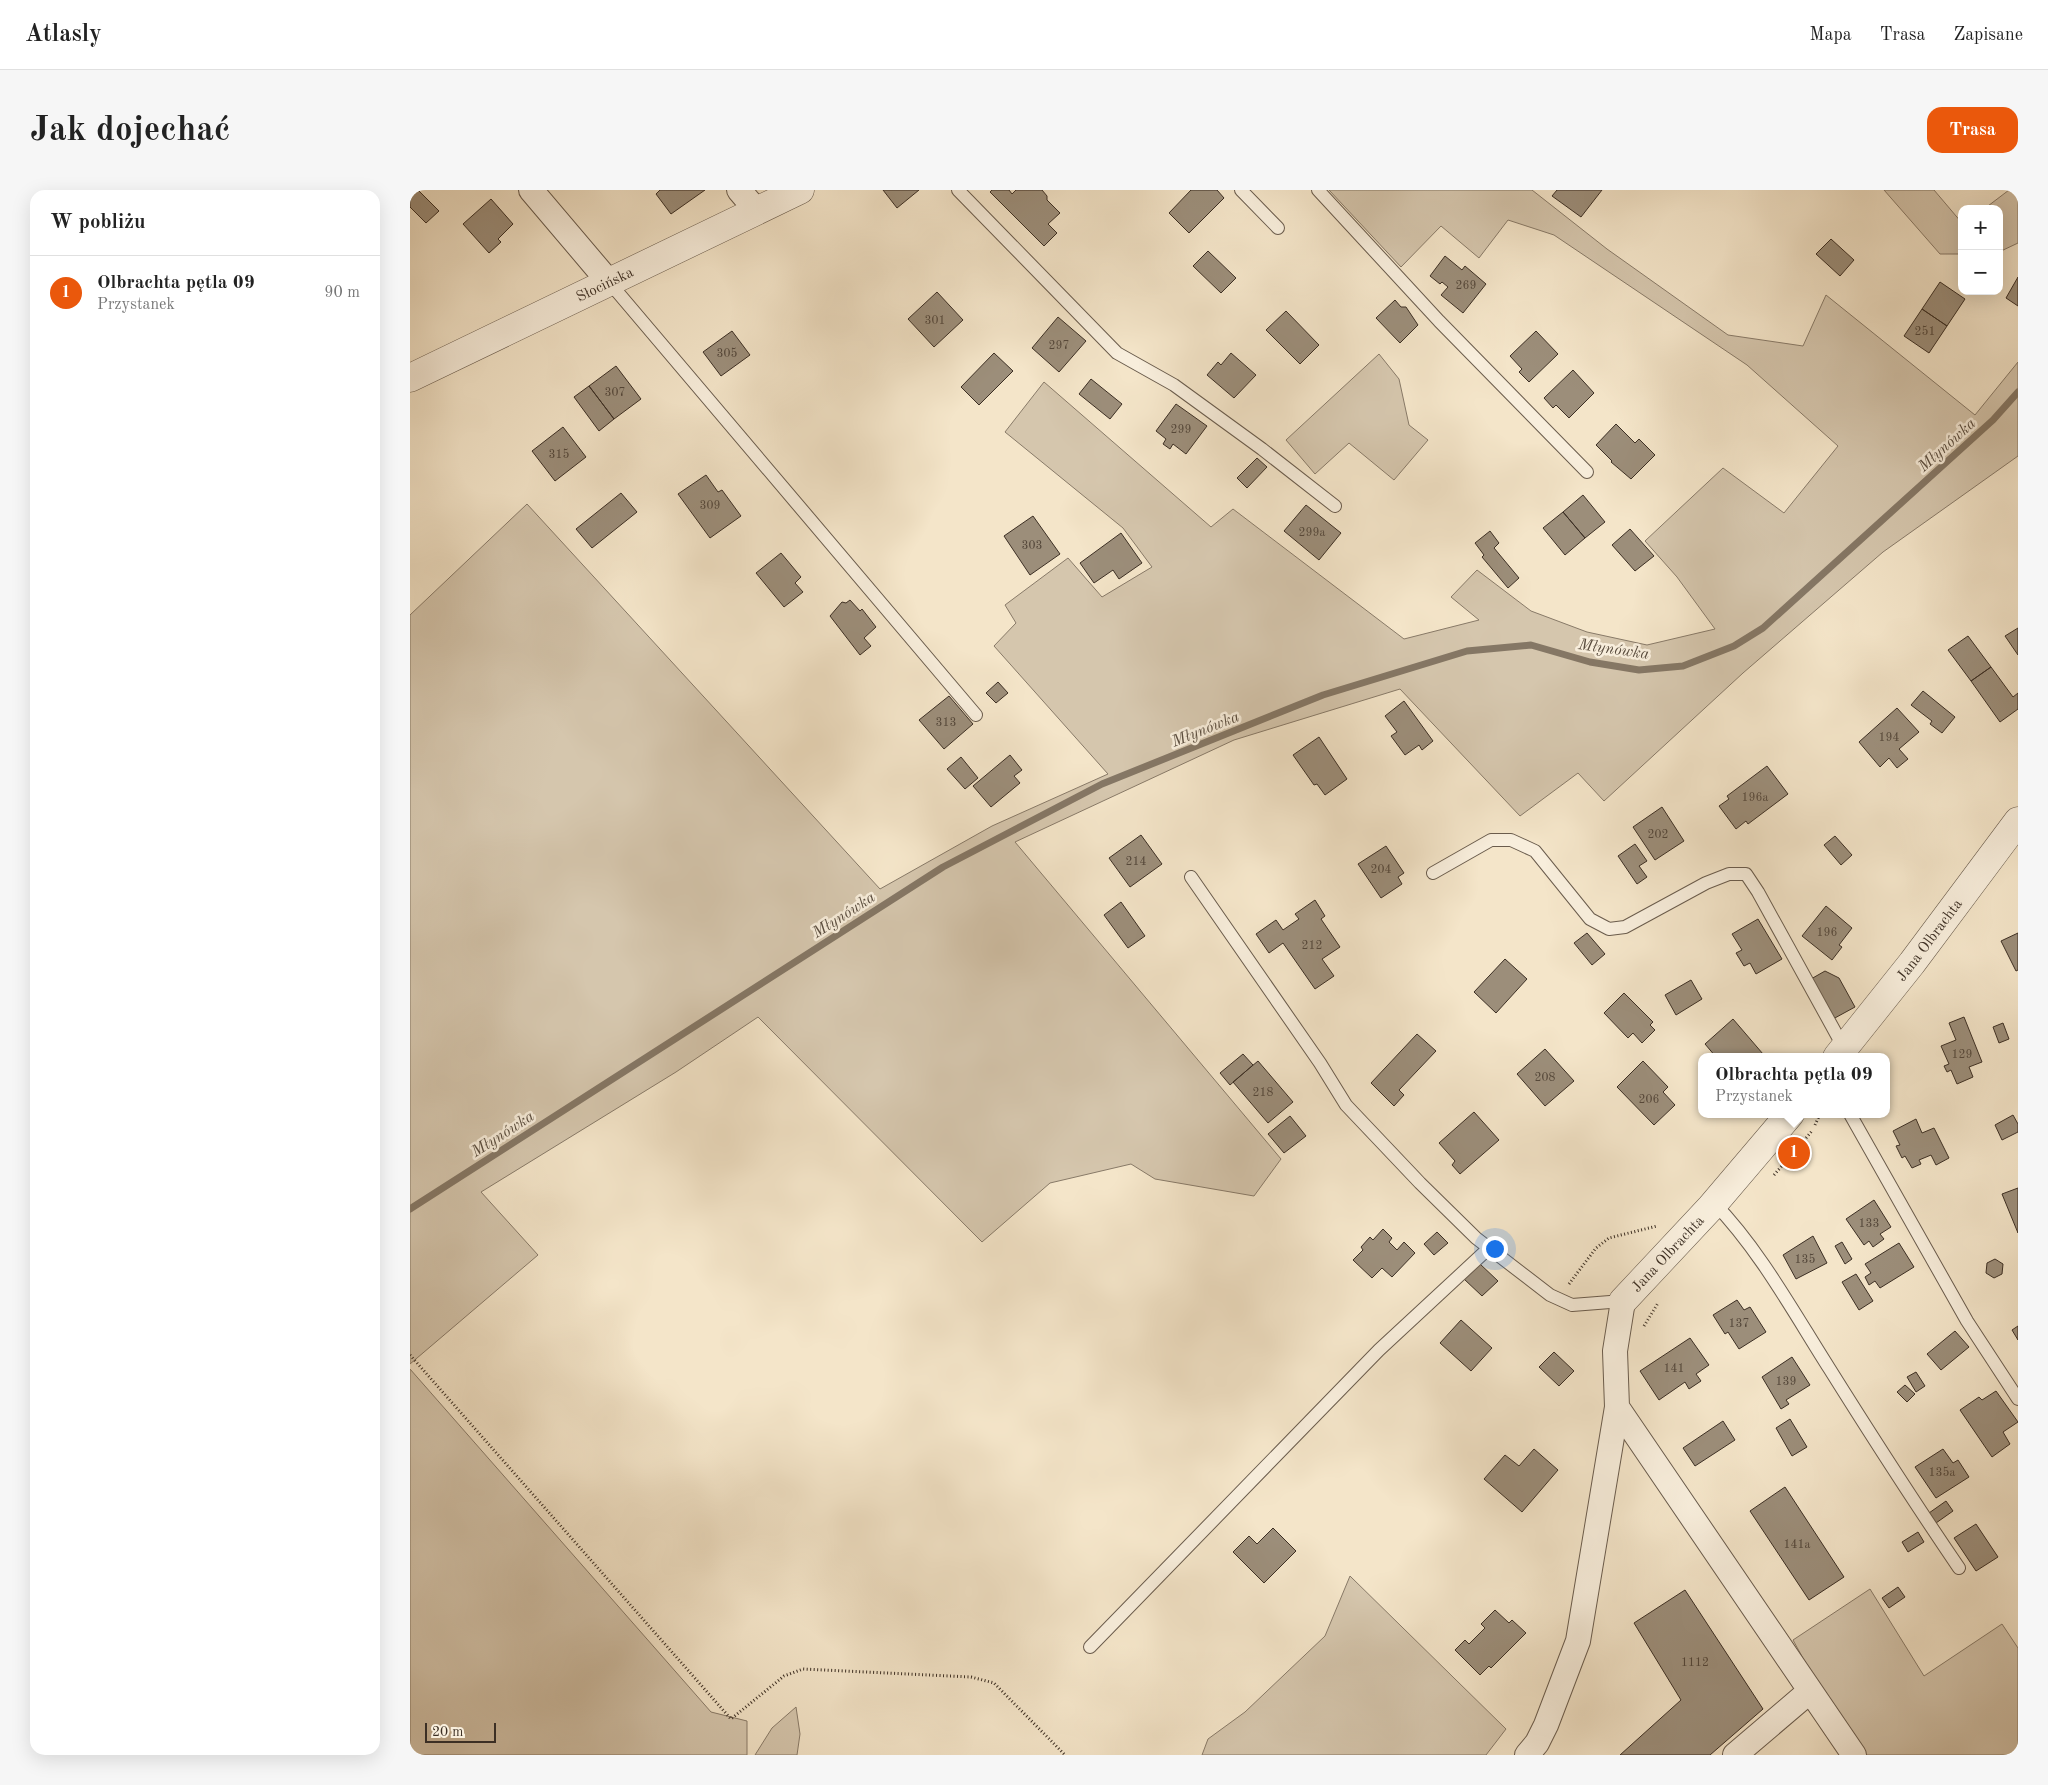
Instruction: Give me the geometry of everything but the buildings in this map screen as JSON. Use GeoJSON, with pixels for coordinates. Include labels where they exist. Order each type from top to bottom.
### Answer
{"type":"FeatureCollection","features":[{"type":"Feature","properties":{"kind":"street"},"geometry":{"type":"LineString","coordinates":[[531,190],[608,282]]}},
{"type":"Feature","properties":{"kind":"street"},"geometry":{"type":"LineString","coordinates":[[739,190],[756,211]]}},
{"type":"Feature","properties":{"kind":"street","name":"Słocińska"},"geometry":{"type":"LineString","coordinates":[[410,378],[800,190]]}},
{"type":"Feature","properties":{"kind":"street","name":"Jana Olbrachta"},"geometry":{"type":"LineString","coordinates":[[1840,1052],[1946,919],[2016,827]]}},
{"type":"Feature","properties":{"kind":"street","name":"Jana Olbrachta"},"geometry":{"type":"LineString","coordinates":[[1624,1301],[1714,1203],[1787,1118]]}},
{"type":"Feature","properties":{"kind":"street"},"geometry":{"type":"LineString","coordinates":[[1527,1755],[1537,1743],[1546,1725],[1578,1641],[1617,1407],[1615,1351],[1624,1301]]}},
{"type":"Feature","properties":{"kind":"street"},"geometry":{"type":"LineString","coordinates":[[1617,1407],[1854,1755]]}},
{"type":"Feature","properties":{"kind":"street"},"geometry":{"type":"LineString","coordinates":[[1735,1755],[1810,1691]]}},
{"type":"Feature","properties":{"kind":"lane"},"geometry":{"type":"LineString","coordinates":[[958,190],[1118,353],[1174,385],[1262,449],[1335,506]]}},
{"type":"Feature","properties":{"kind":"lane"},"geometry":{"type":"LineString","coordinates":[[1241,190],[1278,228]]}},
{"type":"Feature","properties":{"kind":"lane"},"geometry":{"type":"LineString","coordinates":[[1318,190],[1439,321],[1587,472]]}},
{"type":"Feature","properties":{"kind":"lane"},"geometry":{"type":"LineString","coordinates":[[608,282],[976,715]]}},
{"type":"Feature","properties":{"kind":"lane"},"geometry":{"type":"LineString","coordinates":[[1433,873],[1491,840],[1511,840],[1536,851],[1590,919],[1609,929],[1625,927],[1706,883],[1729,874],[1746,874],[1758,892],[1840,1052]]}},
{"type":"Feature","properties":{"kind":"lane"},"geometry":{"type":"LineString","coordinates":[[1191,877],[1314,1055],[1346,1106],[1420,1183],[1489,1248],[1558,1298],[1572,1305],[1624,1301]]}},
{"type":"Feature","properties":{"kind":"lane"},"geometry":{"type":"LineString","coordinates":[[1852,1118],[1967,1320],[2018,1399]]}},
{"type":"Feature","properties":{"kind":"lane"},"geometry":{"type":"LineString","coordinates":[[1714,1203],[1729,1218],[1784,1296],[1881,1453],[1958,1568]]}},
{"type":"Feature","properties":{"kind":"lane"},"geometry":{"type":"LineString","coordinates":[[1090,1646],[1379,1350],[1489,1248]]}},
{"type":"Feature","properties":{"kind":"path"},"geometry":{"type":"LineString","coordinates":[[1558,1298],[1596,1248],[1609,1238],[1667,1224]]}},
{"type":"Feature","properties":{"kind":"path"},"geometry":{"type":"LineString","coordinates":[[410,1355],[731,1719],[784,1676],[803,1670],[971,1677],[994,1683],[1065,1755]]}},
{"type":"Feature","properties":{"kind":"shaded area"},"geometry":{"type":"Polygon","coordinates":[[[1329,190],[1532,190],[1607,249],[1728,335],[1803,346],[1826,295],[1975,415],[2018,362],[2018,456],[1883,552],[1743,673],[1604,801],[1578,773],[1520,816],[1400,689],[1234,740],[1015,842],[1281,1159],[1254,1196],[1155,1179],[1131,1164],[1050,1183],[982,1242],[758,1017],[676,1072],[481,1192],[538,1255],[410,1364],[410,615],[527,504],[880,889],[992,826],[1108,774],[994,646],[1016,623],[1005,605],[1068,558],[1102,597],[1152,567],[1123,528],[1005,432],[1044,382],[1211,527],[1233,509],[1404,639],[1479,620],[1451,597],[1477,570],[1531,611],[1587,632],[1647,645],[1715,629],[1677,577],[1645,541],[1723,468],[1784,513],[1838,446],[1747,365],[1554,235],[1508,220],[1479,258],[1441,226],[1401,267],[1329,190]]]}},
{"type":"Feature","properties":{"kind":"shaded area"},"geometry":{"type":"Polygon","coordinates":[[[1884,190],[1934,190],[1958,218],[1958,254],[1940,254],[1884,190]]]}},
{"type":"Feature","properties":{"kind":"shaded area"},"geometry":{"type":"Polygon","coordinates":[[[2009,190],[2018,190],[2018,243],[2003,250],[2003,205],[1989,205],[2009,190]]]}},
{"type":"Feature","properties":{"kind":"shaded area"},"geometry":{"type":"Polygon","coordinates":[[[1379,354],[1399,379],[1409,425],[1428,440],[1394,480],[1349,443],[1315,474],[1286,440],[1379,354]]]}},
{"type":"Feature","properties":{"kind":"shaded area"},"geometry":{"type":"Polygon","coordinates":[[[410,1369],[711,1712],[747,1721],[747,1755],[410,1755],[410,1369]]]}},
{"type":"Feature","properties":{"kind":"shaded area"},"geometry":{"type":"Polygon","coordinates":[[[1350,1576],[1506,1729],[1486,1755],[1202,1755],[1208,1739],[1245,1712],[1325,1636],[1350,1576]]]}},
{"type":"Feature","properties":{"kind":"shaded area"},"geometry":{"type":"Polygon","coordinates":[[[1870,1589],[1924,1676],[2002,1624],[2018,1648],[2018,1755],[1856,1755],[1793,1640],[1870,1589]]]}},
{"type":"Feature","properties":{"kind":"shaded area"},"geometry":{"type":"Polygon","coordinates":[[[796,1707],[800,1734],[797,1755],[755,1755],[772,1728],[796,1707]]]}},
{"type":"Feature","properties":{"kind":"waterway","name":"Młynówka"},"geometry":{"type":"LineString","coordinates":[[410,1209],[943,867],[1102,784],[1323,695],[1467,651],[1531,645],[1590,662],[1639,670],[1683,666],[1734,646],[1763,628],[1993,420],[2018,392]]}},
{"type":"Feature","properties":{"kind":"place","name":"Olbrachta pętla 09"},"geometry":{"type":"Point","coordinates":[1794,1153]}}]}
